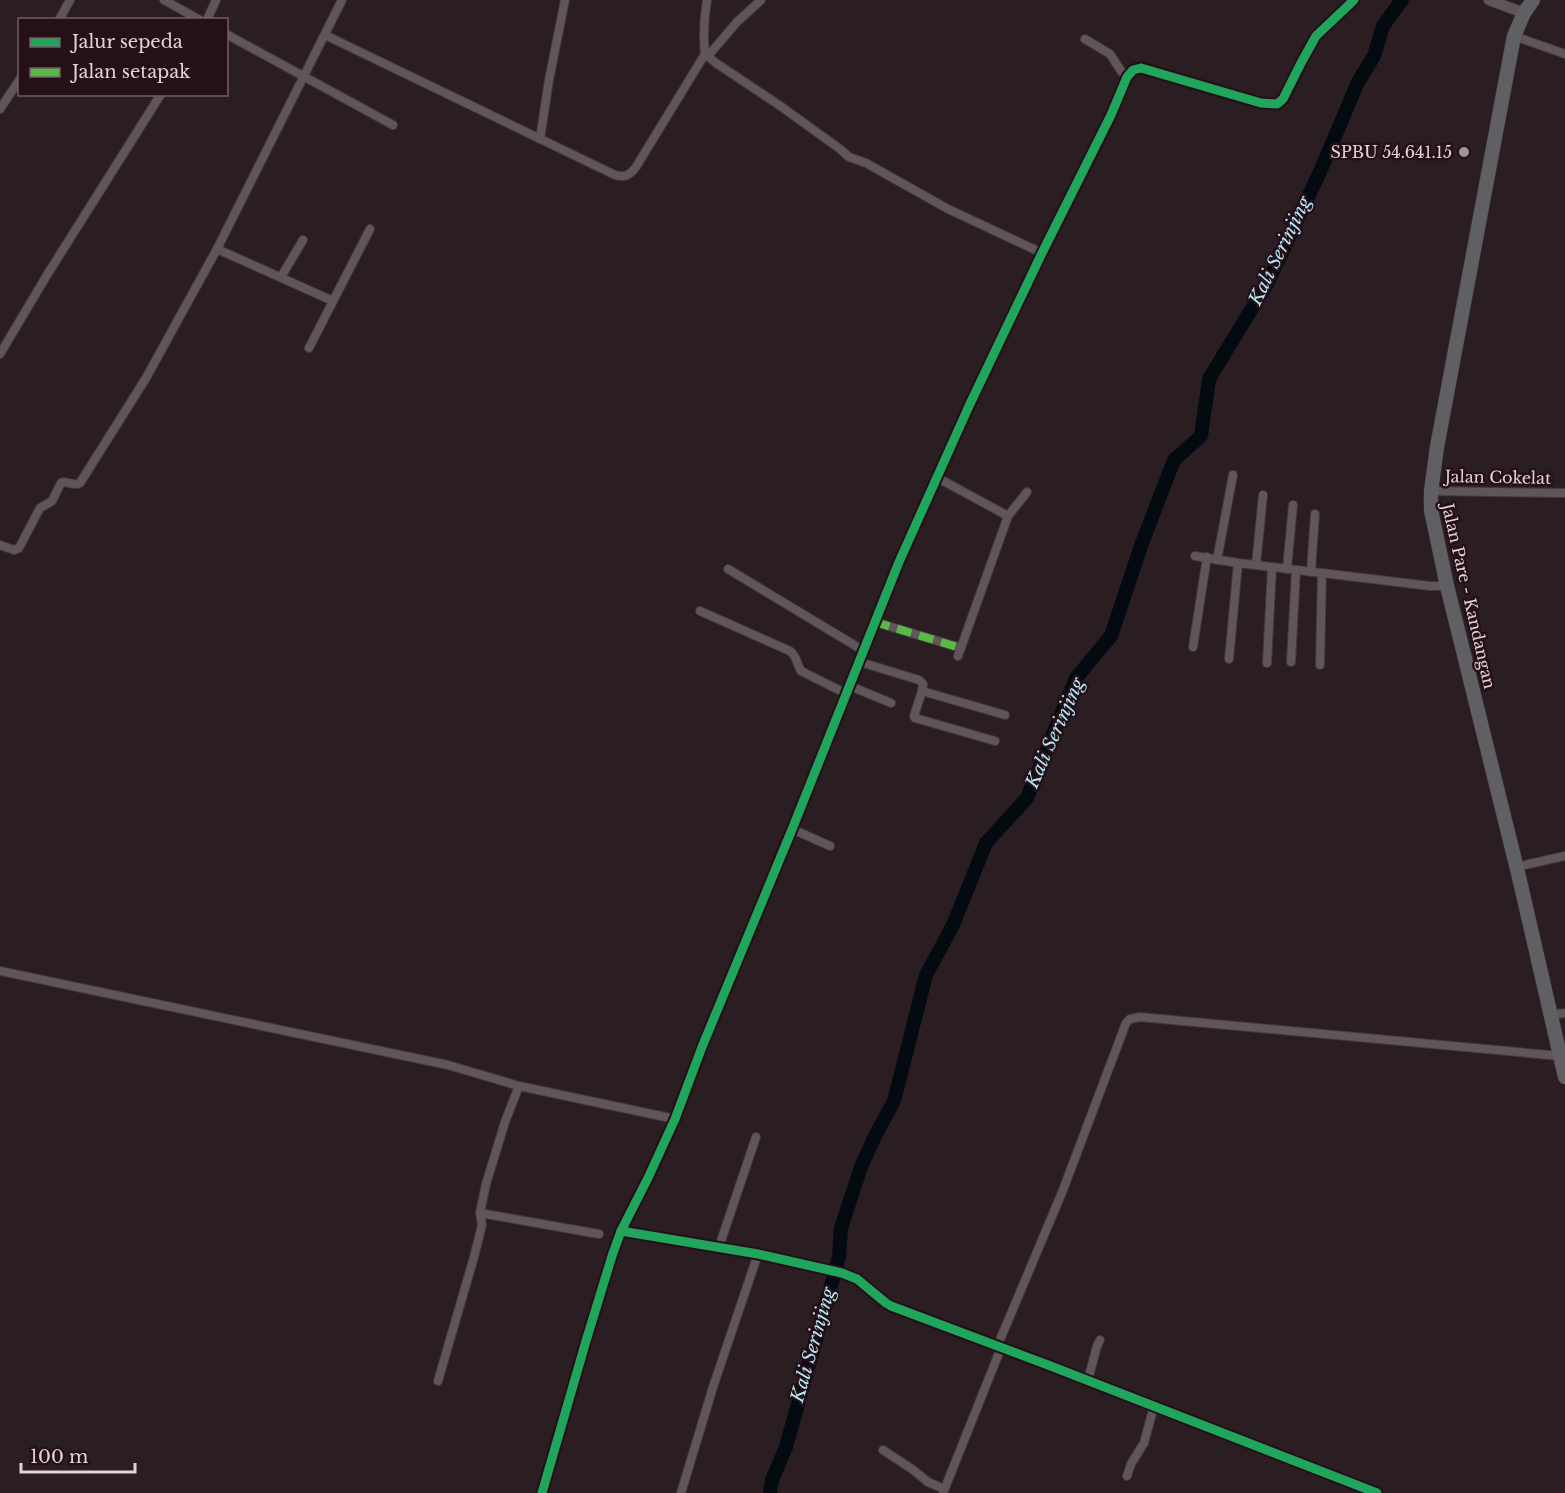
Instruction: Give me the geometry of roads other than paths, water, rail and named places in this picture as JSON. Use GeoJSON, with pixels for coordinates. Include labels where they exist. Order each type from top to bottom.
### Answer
{"type":"FeatureCollection","features":[{"type":"Feature","properties":{"kind":"main road","name":"Jalan Pare - Kandangan"},"geometry":{"type":"LineString","coordinates":[[1533,0],[1524,13],[1514,36],[1448,380],[1431,491],[1431,510],[1447,586],[1565,1077]]}},
{"type":"Feature","properties":{"kind":"street"},"geometry":{"type":"LineString","coordinates":[[60,18],[70,0]]}},
{"type":"Feature","properties":{"kind":"street"},"geometry":{"type":"LineString","coordinates":[[164,0],[196,18]]}},
{"type":"Feature","properties":{"kind":"street"},"geometry":{"type":"LineString","coordinates":[[208,18],[216,0]]}},
{"type":"Feature","properties":{"kind":"street"},"geometry":{"type":"LineString","coordinates":[[0,545],[14,550],[19,548],[39,508],[52,501],[63,482],[75,485],[80,483],[146,378],[218,249],[342,0]]}},
{"type":"Feature","properties":{"kind":"street"},"geometry":{"type":"LineString","coordinates":[[540,139],[565,0]]}},
{"type":"Feature","properties":{"kind":"street"},"geometry":{"type":"LineString","coordinates":[[707,0],[703,41],[706,55],[849,157],[866,163],[948,209],[1042,253]]}},
{"type":"Feature","properties":{"kind":"street"},"geometry":{"type":"LineString","coordinates":[[325,35],[615,175],[622,176],[628,175],[641,159],[706,55],[761,0]]}},
{"type":"Feature","properties":{"kind":"street"},"geometry":{"type":"LineString","coordinates":[[542,1493],[621,1231],[675,1119],[702,1047],[899,562],[936,477],[1042,253],[1111,115],[1127,77],[1133,70],[1140,68],[1261,103],[1277,104],[1283,99],[1316,36],[1354,0]]}},
{"type":"Feature","properties":{"kind":"street"},"geometry":{"type":"LineString","coordinates":[[1489,0],[1524,13]]}},
{"type":"Feature","properties":{"kind":"street"},"geometry":{"type":"LineString","coordinates":[[228,35],[393,124]]}},
{"type":"Feature","properties":{"kind":"street"},"geometry":{"type":"LineString","coordinates":[[1514,36],[1565,54]]}},
{"type":"Feature","properties":{"kind":"street"},"geometry":{"type":"LineString","coordinates":[[1085,39],[1110,54],[1127,77]]}},
{"type":"Feature","properties":{"kind":"street"},"geometry":{"type":"LineString","coordinates":[[0,109],[18,82]]}},
{"type":"Feature","properties":{"kind":"street"},"geometry":{"type":"LineString","coordinates":[[0,354],[160,96]]}},
{"type":"Feature","properties":{"kind":"street"},"geometry":{"type":"LineString","coordinates":[[309,348],[370,230]]}},
{"type":"Feature","properties":{"kind":"street"},"geometry":{"type":"LineString","coordinates":[[281,277],[303,240]]}},
{"type":"Feature","properties":{"kind":"street"},"geometry":{"type":"LineString","coordinates":[[218,249],[333,301]]}},
{"type":"Feature","properties":{"kind":"street"},"geometry":{"type":"LineString","coordinates":[[1217,560],[1233,475]]}},
{"type":"Feature","properties":{"kind":"street"},"geometry":{"type":"LineString","coordinates":[[936,477],[1008,516]]}},
{"type":"Feature","properties":{"kind":"street","name":"Jalan Cokelat"},"geometry":{"type":"LineString","coordinates":[[1431,491],[1565,493]]}},
{"type":"Feature","properties":{"kind":"street"},"geometry":{"type":"LineString","coordinates":[[875,622],[960,652],[1008,516],[1027,492]]}},
{"type":"Feature","properties":{"kind":"street"},"geometry":{"type":"LineString","coordinates":[[1256,565],[1263,495]]}},
{"type":"Feature","properties":{"kind":"street"},"geometry":{"type":"LineString","coordinates":[[1291,662],[1293,505]]}},
{"type":"Feature","properties":{"kind":"street"},"geometry":{"type":"LineString","coordinates":[[1311,572],[1315,514]]}},
{"type":"Feature","properties":{"kind":"street"},"geometry":{"type":"LineString","coordinates":[[1195,556],[1311,572],[1447,586]]}},
{"type":"Feature","properties":{"kind":"street"},"geometry":{"type":"LineString","coordinates":[[1193,647],[1207,557]]}},
{"type":"Feature","properties":{"kind":"street"},"geometry":{"type":"LineString","coordinates":[[1229,659],[1238,563]]}},
{"type":"Feature","properties":{"kind":"street"},"geometry":{"type":"LineString","coordinates":[[1268,663],[1272,567]]}},
{"type":"Feature","properties":{"kind":"street"},"geometry":{"type":"LineString","coordinates":[[728,569],[862,656],[919,680],[922,684],[922,691],[915,718],[995,741]]}},
{"type":"Feature","properties":{"kind":"street"},"geometry":{"type":"LineString","coordinates":[[1320,665],[1322,573]]}},
{"type":"Feature","properties":{"kind":"street"},"geometry":{"type":"LineString","coordinates":[[700,612],[790,651],[794,654],[801,671],[848,690],[891,703]]}},
{"type":"Feature","properties":{"kind":"street"},"geometry":{"type":"LineString","coordinates":[[922,691],[1005,715]]}},
{"type":"Feature","properties":{"kind":"street"},"geometry":{"type":"LineString","coordinates":[[792,829],[830,846]]}},
{"type":"Feature","properties":{"kind":"street"},"geometry":{"type":"LineString","coordinates":[[1516,867],[1565,856]]}},
{"type":"Feature","properties":{"kind":"street"},"geometry":{"type":"LineString","coordinates":[[0,971],[448,1065],[519,1086],[675,1119]]}},
{"type":"Feature","properties":{"kind":"street"},"geometry":{"type":"LineString","coordinates":[[1550,1015],[1565,1012]]}},
{"type":"Feature","properties":{"kind":"street"},"geometry":{"type":"LineString","coordinates":[[883,1450],[944,1491],[1084,1136],[1126,1023],[1130,1019],[1140,1017],[1560,1056]]}},
{"type":"Feature","properties":{"kind":"street"},"geometry":{"type":"LineString","coordinates":[[438,1382],[482,1225],[480,1213],[489,1174],[519,1086]]}},
{"type":"Feature","properties":{"kind":"street"},"geometry":{"type":"LineString","coordinates":[[719,1247],[756,1137]]}},
{"type":"Feature","properties":{"kind":"street"},"geometry":{"type":"LineString","coordinates":[[480,1213],[599,1234]]}},
{"type":"Feature","properties":{"kind":"street"},"geometry":{"type":"LineString","coordinates":[[621,1231],[758,1254],[842,1273],[857,1279],[886,1304],[1377,1493]]}},
{"type":"Feature","properties":{"kind":"street"},"geometry":{"type":"LineString","coordinates":[[681,1493],[713,1387],[758,1254]]}},
{"type":"Feature","properties":{"kind":"street"},"geometry":{"type":"LineString","coordinates":[[1088,1380],[1100,1340]]}},
{"type":"Feature","properties":{"kind":"street"},"geometry":{"type":"LineString","coordinates":[[1127,1476],[1131,1464],[1143,1445],[1154,1406]]}},
{"type":"Feature","properties":{"kind":"waterway","name":"Kali Serinjing"},"geometry":{"type":"LineString","coordinates":[[770,1493],[772,1480],[786,1447],[839,1257],[841,1228],[861,1167],[894,1101],[926,975],[953,925],[986,843],[1027,798],[1076,678],[1111,636],[1142,543],[1174,460],[1201,436],[1209,379],[1267,284],[1319,174],[1358,82],[1374,56],[1383,26],[1402,0]]}},
{"type":"Feature","properties":{"kind":"place","name":"SPBU 54.641.15"},"geometry":{"type":"Point","coordinates":[1464,152]}}]}
